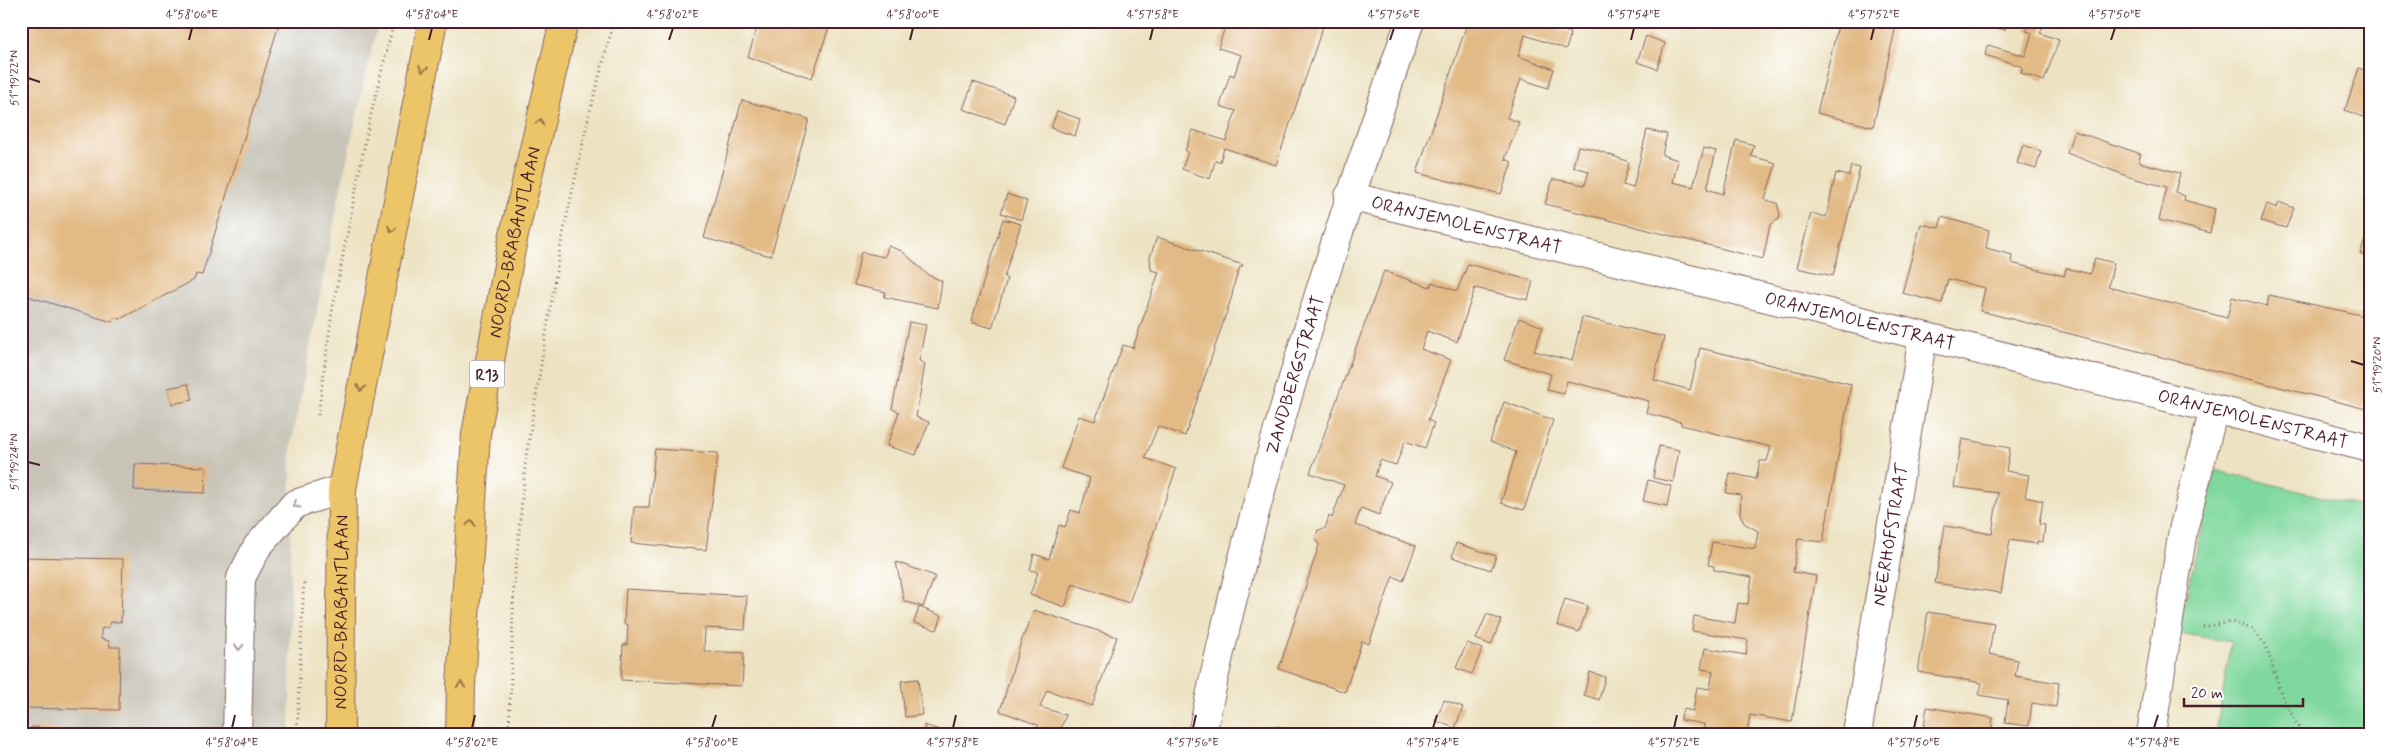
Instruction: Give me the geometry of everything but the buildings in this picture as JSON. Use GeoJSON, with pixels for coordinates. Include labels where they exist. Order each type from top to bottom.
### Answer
{"type":"FeatureCollection","features":[{"type":"Feature","properties":{"kind":"main road","name":"NOORD-BRABANTLAAN"},"geometry":{"type":"LineString","coordinates":[[340,734],[342,489],[433,21]]}},
{"type":"Feature","properties":{"kind":"main road","name":"NOORD-BRABANTLAAN"},"geometry":{"type":"LineString","coordinates":[[460,734],[460,686],[476,434],[513,239],[564,21]]}},
{"type":"Feature","properties":{"kind":"street","name":"ZANDBERGSTRAAT"},"geometry":{"type":"LineString","coordinates":[[1202,734],[1264,471],[1350,196],[1410,21]]}},
{"type":"Feature","properties":{"kind":"street","name":"ORANJEMOLENSTRAAT"},"geometry":{"type":"LineString","coordinates":[[1350,196],[1923,336],[2370,448]]}},
{"type":"Feature","properties":{"kind":"street","name":"NEERHOFSTRAAT"},"geometry":{"type":"LineString","coordinates":[[1857,734],[1923,336]]}},
{"type":"Feature","properties":{"kind":"street"},"geometry":{"type":"LineString","coordinates":[[2151,734],[2183,530],[2214,409]]}},
{"type":"Feature","properties":{"kind":"street","name":"NOORD-BRABANTLAAN"},"geometry":{"type":"LineString","coordinates":[[237,734],[241,578],[256,547],[295,504],[342,489]]}},
{"type":"Feature","properties":{"kind":"path"},"geometry":{"type":"LineString","coordinates":[[509,734],[514,585],[526,457],[560,248],[589,114],[614,21]]}},
{"type":"Feature","properties":{"kind":"path"},"geometry":{"type":"LineString","coordinates":[[2169,621],[2192,628],[2232,622],[2252,629],[2266,645],[2281,694],[2298,726],[2309,734]]}},
{"type":"Feature","properties":{"kind":"shaded area"},"geometry":{"type":"Polygon","coordinates":[[[21,21],[379,21],[338,202],[291,445],[290,734],[21,734],[21,21]]]}},
{"type":"Feature","properties":{"kind":"green space"},"geometry":{"type":"Polygon","coordinates":[[[2215,470],[2370,509],[2370,734],[2216,734],[2231,642],[2178,633],[2215,470]]]}}]}
